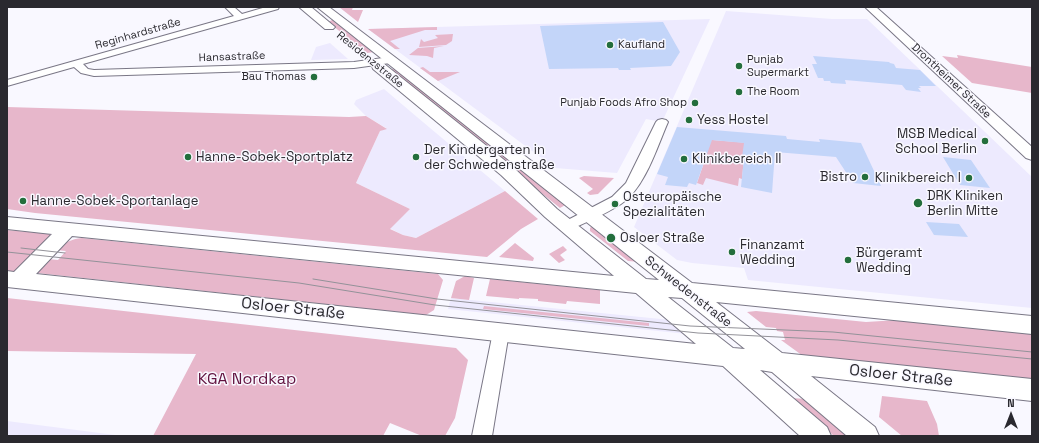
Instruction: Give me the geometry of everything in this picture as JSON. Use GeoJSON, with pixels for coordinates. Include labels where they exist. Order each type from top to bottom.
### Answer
{"type":"FeatureCollection","features":[{"type":"Feature","properties":{"kind":"main road","name":"Residenzstraße"},"geometry":{"type":"LineString","coordinates":[[304,7],[436,113]]}},
{"type":"Feature","properties":{"kind":"main road","name":"Residenzstraße"},"geometry":{"type":"LineString","coordinates":[[322,7],[450,107]]}},
{"type":"Feature","properties":{"kind":"main road","name":"Drontheimer Straße"},"geometry":{"type":"LineString","coordinates":[[870,7],[1032,155]]}},
{"type":"Feature","properties":{"kind":"main road","name":"Schwedenstraße"},"geometry":{"type":"LineString","coordinates":[[450,107],[687,291],[778,363],[866,436]]}},
{"type":"Feature","properties":{"kind":"main road","name":"Schwedenstraße"},"geometry":{"type":"LineString","coordinates":[[436,113],[506,171],[567,226],[728,358],[818,436]]}},
{"type":"Feature","properties":{"kind":"main road"},"geometry":{"type":"LineString","coordinates":[[7,223],[643,287],[1032,324]]}},
{"type":"Feature","properties":{"kind":"main road"},"geometry":{"type":"LineString","coordinates":[[12,279],[68,229]]}},
{"type":"Feature","properties":{"kind":"main road","name":"Osloer Straße"},"geometry":{"type":"LineString","coordinates":[[12,279],[1032,390]]}},
{"type":"Feature","properties":{"kind":"street"},"geometry":{"type":"LineString","coordinates":[[229,7],[241,17]]}},
{"type":"Feature","properties":{"kind":"street","name":"Reginhardstraße"},"geometry":{"type":"LineString","coordinates":[[7,83],[275,7]]}},
{"type":"Feature","properties":{"kind":"street","name":"Hansastraße"},"geometry":{"type":"LineString","coordinates":[[77,64],[85,71],[94,73],[354,65],[390,60]]}},
{"type":"Feature","properties":{"kind":"street"},"geometry":{"type":"LineString","coordinates":[[567,226],[617,200],[631,186],[638,175],[664,118]]}},
{"type":"Feature","properties":{"kind":"street"},"geometry":{"type":"LineString","coordinates":[[482,436],[501,332]]}},
{"type":"Feature","properties":{"kind":"shaded area"},"geometry":{"type":"Polygon","coordinates":[[[726,11],[832,19],[867,19],[1032,177],[1032,308],[748,280],[744,268],[692,263],[677,260],[634,227],[726,11]]]}},
{"type":"Feature","properties":{"kind":"shaded area"},"geometry":{"type":"Polygon","coordinates":[[[710,19],[662,122],[646,119],[617,173],[555,168],[368,29],[710,19]]]}},
{"type":"Feature","properties":{"kind":"shaded area"},"geometry":{"type":"Polygon","coordinates":[[[330,43],[348,59],[311,60],[316,47],[330,43]]]}},
{"type":"Feature","properties":{"kind":"shaded area","name":"Der Kindergarten in der Schwedenstraße"},"geometry":{"type":"Polygon","coordinates":[[[384,89],[505,191],[416,238],[403,235],[389,228],[410,209],[356,183],[380,131],[386,128],[366,116],[354,104],[356,100],[384,89]]]}},
{"type":"Feature","properties":{"kind":"shaded area"},"geometry":{"type":"Polygon","coordinates":[[[451,298],[671,320],[687,334],[448,309],[451,298]]]}},
{"type":"Feature","properties":{"kind":"shaded area"},"geometry":{"type":"Polygon","coordinates":[[[7,421],[123,436],[7,436],[7,421]]]}},
{"type":"Feature","properties":{"kind":"green space"},"geometry":{"type":"Polygon","coordinates":[[[339,7],[353,7],[352,10],[363,10],[358,22],[339,7]]]}},
{"type":"Feature","properties":{"kind":"green space"},"geometry":{"type":"Polygon","coordinates":[[[332,20],[374,52],[367,53],[328,22],[332,20]]]}},
{"type":"Feature","properties":{"kind":"green space"},"geometry":{"type":"Polygon","coordinates":[[[437,27],[437,30],[425,30],[390,41],[400,49],[395,49],[368,29],[437,27]]]}},
{"type":"Feature","properties":{"kind":"green space"},"geometry":{"type":"Polygon","coordinates":[[[453,34],[452,41],[446,45],[419,47],[421,39],[424,42],[438,38],[435,35],[453,34]]]}},
{"type":"Feature","properties":{"kind":"green space"},"geometry":{"type":"Polygon","coordinates":[[[444,46],[434,48],[433,58],[427,56],[409,55],[418,48],[444,46]]]}},
{"type":"Feature","properties":{"kind":"green space"},"geometry":{"type":"Polygon","coordinates":[[[957,55],[1032,67],[1032,93],[972,83],[942,56],[958,58],[957,55]]]}},
{"type":"Feature","properties":{"kind":"green space"},"geometry":{"type":"Polygon","coordinates":[[[423,67],[430,72],[460,72],[438,81],[420,68],[423,67]]]}},
{"type":"Feature","properties":{"kind":"green space"},"geometry":{"type":"Polygon","coordinates":[[[395,69],[567,204],[560,208],[388,70],[395,69]]]}},
{"type":"Feature","properties":{"kind":"green space","name":"Hanne-Sobek-Sportplatz"},"geometry":{"type":"Polygon","coordinates":[[[7,107],[349,117],[366,116],[387,129],[380,131],[356,183],[410,209],[390,229],[403,235],[416,238],[505,191],[538,219],[521,229],[487,257],[7,209],[7,107]]]}},
{"type":"Feature","properties":{"kind":"green space"},"geometry":{"type":"Polygon","coordinates":[[[700,139],[749,143],[742,157],[744,157],[742,179],[739,178],[738,186],[706,178],[703,185],[697,183],[706,157],[689,152],[700,139]]]}},
{"type":"Feature","properties":{"kind":"green space"},"geometry":{"type":"Polygon","coordinates":[[[584,176],[614,178],[598,194],[590,195],[587,193],[593,189],[579,178],[584,176]]]}},
{"type":"Feature","properties":{"kind":"green space"},"geometry":{"type":"Polygon","coordinates":[[[592,226],[641,262],[628,261],[590,231],[592,226]]]}},
{"type":"Feature","properties":{"kind":"green space"},"geometry":{"type":"Polygon","coordinates":[[[7,230],[52,235],[16,271],[7,271],[7,230]]]}},
{"type":"Feature","properties":{"kind":"green space"},"geometry":{"type":"Polygon","coordinates":[[[82,238],[438,274],[443,280],[434,310],[426,315],[37,273],[47,259],[58,260],[66,251],[56,250],[65,243],[82,238]]]}},
{"type":"Feature","properties":{"kind":"green space"},"geometry":{"type":"Polygon","coordinates":[[[515,243],[534,258],[533,261],[499,257],[515,243]]]}},
{"type":"Feature","properties":{"kind":"green space"},"geometry":{"type":"Polygon","coordinates":[[[563,246],[567,250],[560,255],[565,260],[559,263],[549,254],[563,246]]]}},
{"type":"Feature","properties":{"kind":"green space"},"geometry":{"type":"Polygon","coordinates":[[[465,276],[474,278],[469,300],[451,298],[456,281],[465,276]]]}},
{"type":"Feature","properties":{"kind":"green space"},"geometry":{"type":"Polygon","coordinates":[[[490,279],[600,290],[600,304],[567,301],[566,304],[538,301],[538,299],[486,296],[490,279]]]}},
{"type":"Feature","properties":{"kind":"green space","name":"KGA Nordkap"},"geometry":{"type":"Polygon","coordinates":[[[7,298],[456,348],[468,360],[455,418],[445,436],[422,436],[390,423],[383,436],[153,436],[196,354],[7,351],[7,298]]]}},
{"type":"Feature","properties":{"kind":"green space"},"geometry":{"type":"Polygon","coordinates":[[[484,306],[649,323],[649,326],[483,309],[484,306]]]}},
{"type":"Feature","properties":{"kind":"green space"},"geometry":{"type":"Polygon","coordinates":[[[756,311],[866,322],[898,320],[1032,333],[1032,381],[803,356],[781,340],[785,340],[783,332],[777,331],[776,328],[766,327],[747,312],[756,311]]]}},
{"type":"Feature","properties":{"kind":"green space"},"geometry":{"type":"Polygon","coordinates":[[[882,396],[927,401],[937,424],[939,436],[902,436],[879,417],[882,396]]]}},
{"type":"Feature","properties":{"kind":"green space"},"geometry":{"type":"Polygon","coordinates":[[[791,398],[806,399],[849,436],[834,436],[791,398]]]}},
{"type":"Feature","properties":{"kind":"building","name":"Kaufland"},"geometry":{"type":"Polygon","coordinates":[[[663,22],[680,52],[671,66],[630,68],[631,70],[619,70],[618,68],[549,69],[540,26],[663,22]]]}},
{"type":"Feature","properties":{"kind":"building"},"geometry":{"type":"Polygon","coordinates":[[[813,56],[889,62],[894,64],[896,68],[920,70],[936,86],[919,86],[921,88],[918,88],[921,92],[906,90],[902,85],[845,80],[846,84],[831,83],[830,81],[824,81],[823,78],[818,78],[812,64],[817,64],[813,56]]]}},
{"type":"Feature","properties":{"kind":"building","name":"Klinikbereich II"},"geometry":{"type":"Polygon","coordinates":[[[677,127],[786,136],[787,139],[820,142],[819,139],[861,143],[881,186],[853,183],[836,157],[775,152],[772,193],[741,187],[744,143],[712,140],[696,185],[689,183],[687,187],[665,185],[668,177],[657,174],[677,127]]]}},
{"type":"Feature","properties":{"kind":"building","name":"Klinikbereich I"},"geometry":{"type":"Polygon","coordinates":[[[943,157],[971,160],[990,188],[960,185],[943,157]]]}},
{"type":"Feature","properties":{"kind":"building"},"geometry":{"type":"Polygon","coordinates":[[[926,222],[959,224],[968,237],[934,235],[926,222]]]}},
{"type":"Feature","properties":{"kind":"tram line"},"geometry":{"type":"LineString","coordinates":[[21,248],[65,253]]}},
{"type":"Feature","properties":{"kind":"tram line"},"geometry":{"type":"LineString","coordinates":[[7,252],[299,283],[435,305],[698,333],[838,340],[1032,359]]}},
{"type":"Feature","properties":{"kind":"tram line"},"geometry":{"type":"LineString","coordinates":[[313,279],[437,299],[690,326],[833,332],[1032,352]]}},
{"type":"Feature","properties":{"kind":"place","name":"Kaufland"},"geometry":{"type":"Point","coordinates":[610,45]}},
{"type":"Feature","properties":{"kind":"place","name":"Punjab Supermarkt"},"geometry":{"type":"Point","coordinates":[739,66]}},
{"type":"Feature","properties":{"kind":"place","name":"Bau Thomas"},"geometry":{"type":"Point","coordinates":[314,77]}},
{"type":"Feature","properties":{"kind":"place","name":"The Room"},"geometry":{"type":"Point","coordinates":[739,92]}},
{"type":"Feature","properties":{"kind":"place","name":"Punjab Foods Afro Shop"},"geometry":{"type":"Point","coordinates":[695,103]}},
{"type":"Feature","properties":{"kind":"place","name":"Yess Hostel"},"geometry":{"type":"Point","coordinates":[689,120]}},
{"type":"Feature","properties":{"kind":"place","name":"MSB Medical School Berlin"},"geometry":{"type":"Point","coordinates":[985,141]}},
{"type":"Feature","properties":{"kind":"place","name":"Hanne-Sobek-Sportplatz"},"geometry":{"type":"Point","coordinates":[188,157]}},
{"type":"Feature","properties":{"kind":"place","name":"Der Kindergarten in der Schwedenstraße"},"geometry":{"type":"Point","coordinates":[416,157]}},
{"type":"Feature","properties":{"kind":"place","name":"Klinikbereich II"},"geometry":{"type":"Point","coordinates":[684,159]}},
{"type":"Feature","properties":{"kind":"place","name":"Bistro"},"geometry":{"type":"Point","coordinates":[865,177]}},
{"type":"Feature","properties":{"kind":"place","name":"Klinikbereich I"},"geometry":{"type":"Point","coordinates":[969,178]}},
{"type":"Feature","properties":{"kind":"place","name":"Hanne-Sobek-Sportanlage"},"geometry":{"type":"Point","coordinates":[23,201]}},
{"type":"Feature","properties":{"kind":"place","name":"DRK Kliniken Berlin Mitte"},"geometry":{"type":"Point","coordinates":[918,203]}},
{"type":"Feature","properties":{"kind":"place","name":"Osteuropäische Spezialitäten"},"geometry":{"type":"Point","coordinates":[615,204]}},
{"type":"Feature","properties":{"kind":"place","name":"Osloer Straße"},"geometry":{"type":"Point","coordinates":[611,238]}},
{"type":"Feature","properties":{"kind":"place","name":"Finanzamt Wedding"},"geometry":{"type":"Point","coordinates":[732,252]}},
{"type":"Feature","properties":{"kind":"place","name":"Bürgeramt Wedding"},"geometry":{"type":"Point","coordinates":[848,260]}}]}
